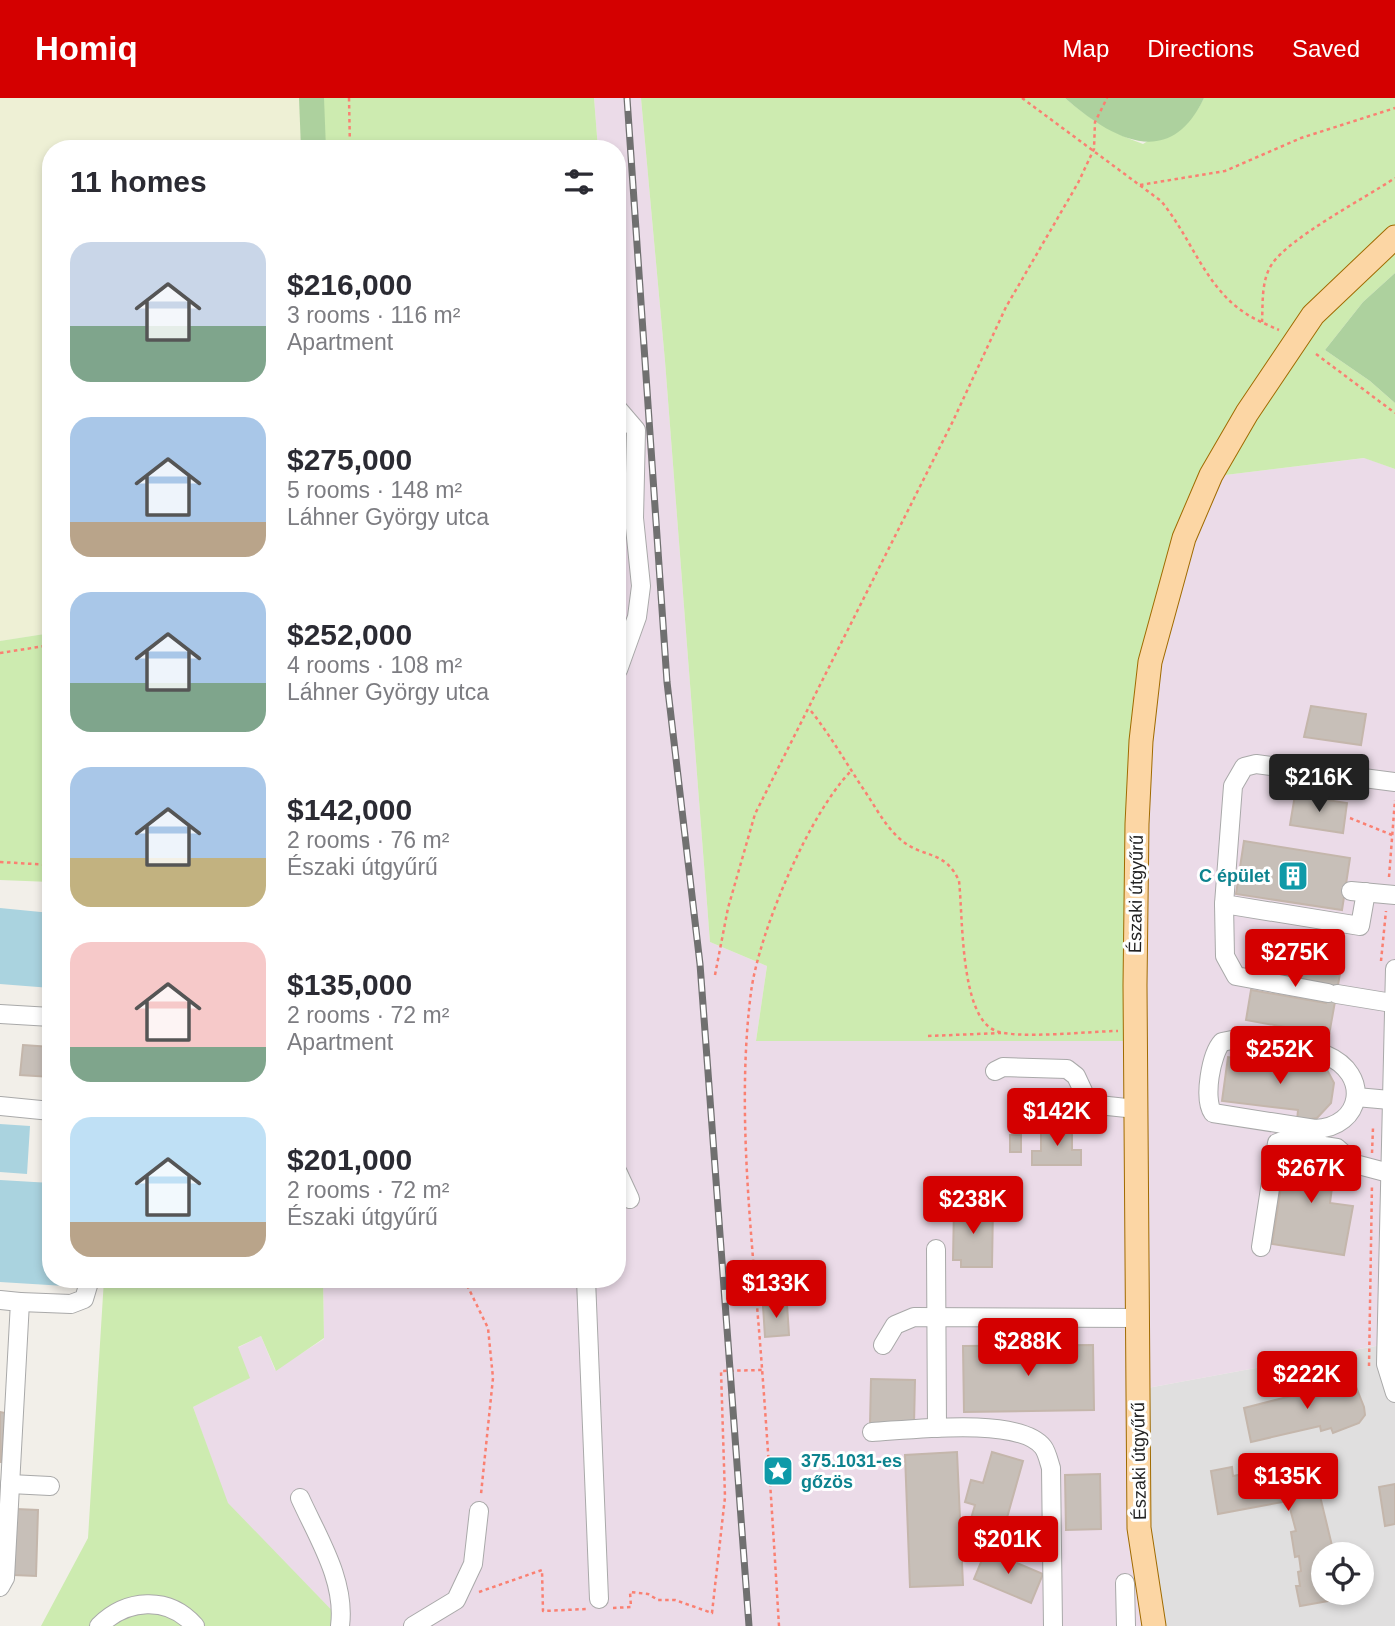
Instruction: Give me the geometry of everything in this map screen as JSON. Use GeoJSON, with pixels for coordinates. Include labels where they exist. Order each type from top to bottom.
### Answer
{"type":"FeatureCollection","features":[{"type":"Feature","properties":{"kind":"main road","name":"Északi útgyűrű"},"geometry":{"type":"LineString","coordinates":[[1154,1626],[1139,1528],[1135,1030],[1137,824],[1141,741],[1150,662],[1184,538],[1211,475],[1290,347],[1331,296],[1395,236]]}},
{"type":"Feature","properties":{"kind":"street"},"geometry":{"type":"LineString","coordinates":[[626,418],[636,430],[634,518],[642,586],[637,617],[626,648]]}},
{"type":"Feature","properties":{"kind":"street"},"geometry":{"type":"LineString","coordinates":[[1392,1003],[1236,976],[1225,956],[1224,904],[1233,786],[1244,767],[1256,764],[1395,782]]}},
{"type":"Feature","properties":{"kind":"street"},"geometry":{"type":"LineString","coordinates":[[1224,904],[1360,926],[1358,891],[1395,895]]}},
{"type":"Feature","properties":{"kind":"street"},"geometry":{"type":"LineString","coordinates":[[1395,969],[1389,1173],[1392,1210],[1391,1319],[1386,1364],[1395,1393]]}},
{"type":"Feature","properties":{"kind":"street"},"geometry":{"type":"LineString","coordinates":[[0,1014],[42,1016]]}},
{"type":"Feature","properties":{"kind":"street"},"geometry":{"type":"LineString","coordinates":[[1356,1097],[1355,1082],[1339,1060],[1326,1055],[1226,1040],[1215,1054],[1208,1104],[1218,1115],[1315,1129],[1329,1128],[1340,1123],[1356,1097],[1392,1090]]}},
{"type":"Feature","properties":{"kind":"street"},"geometry":{"type":"LineString","coordinates":[[995,1071],[1003,1066],[1067,1069],[1076,1076],[1089,1104],[1136,1109]]}},
{"type":"Feature","properties":{"kind":"street"},"geometry":{"type":"LineString","coordinates":[[0,1106],[42,1110]]}},
{"type":"Feature","properties":{"kind":"street"},"geometry":{"type":"LineString","coordinates":[[1261,1247],[1277,1143],[1285,1140],[1336,1147],[1355,1164],[1389,1173]]}},
{"type":"Feature","properties":{"kind":"street"},"geometry":{"type":"LineString","coordinates":[[626,1190],[630,1199]]}},
{"type":"Feature","properties":{"kind":"street"},"geometry":{"type":"LineString","coordinates":[[936,1250],[937,1428]]}},
{"type":"Feature","properties":{"kind":"street"},"geometry":{"type":"LineString","coordinates":[[0,1300],[71,1304],[84,1299],[87,1288]]}},
{"type":"Feature","properties":{"kind":"street"},"geometry":{"type":"LineString","coordinates":[[586,1288],[599,1599]]}},
{"type":"Feature","properties":{"kind":"street"},"geometry":{"type":"LineString","coordinates":[[0,1587],[5,1578],[7,1480],[20,1302]]}},
{"type":"Feature","properties":{"kind":"street"},"geometry":{"type":"LineString","coordinates":[[883,1345],[895,1325],[914,1317],[1138,1318]]}},
{"type":"Feature","properties":{"kind":"street"},"geometry":{"type":"LineString","coordinates":[[872,1432],[979,1426],[1024,1434],[1043,1447],[1051,1468],[1053,1626]]}},
{"type":"Feature","properties":{"kind":"street"},"geometry":{"type":"LineString","coordinates":[[7,1480],[51,1486]]}},
{"type":"Feature","properties":{"kind":"street"},"geometry":{"type":"LineString","coordinates":[[300,1498],[336,1577],[343,1607],[340,1626]]}},
{"type":"Feature","properties":{"kind":"street"},"geometry":{"type":"LineString","coordinates":[[413,1626],[456,1600],[473,1564],[479,1511]]}},
{"type":"Feature","properties":{"kind":"street"},"geometry":{"type":"LineString","coordinates":[[1125,1583],[1126,1626]]}},
{"type":"Feature","properties":{"kind":"street"},"geometry":{"type":"LineString","coordinates":[[99,1626],[131,1604],[148,1603],[164,1605],[195,1626]]}},
{"type":"Feature","properties":{"kind":"path"},"geometry":{"type":"LineString","coordinates":[[349,98],[350,140]]}},
{"type":"Feature","properties":{"kind":"path"},"geometry":{"type":"LineString","coordinates":[[1022,98],[1161,201],[1179,223],[1208,276],[1221,293],[1246,314],[1279,330]]}},
{"type":"Feature","properties":{"kind":"path"},"geometry":{"type":"LineString","coordinates":[[715,975],[728,908],[755,814],[810,710],[860,600],[953,421],[1006,307],[1078,183],[1094,149],[1095,122],[1107,98]]}},
{"type":"Feature","properties":{"kind":"path"},"geometry":{"type":"LineString","coordinates":[[1140,185],[1225,171],[1301,138],[1395,108]]}},
{"type":"Feature","properties":{"kind":"path"},"geometry":{"type":"LineString","coordinates":[[1262,322],[1263,290],[1270,265],[1288,246],[1395,178]]}},
{"type":"Feature","properties":{"kind":"path"},"geometry":{"type":"LineString","coordinates":[[1316,354],[1395,413]]}},
{"type":"Feature","properties":{"kind":"path"},"geometry":{"type":"LineString","coordinates":[[0,653],[42,646]]}},
{"type":"Feature","properties":{"kind":"path"},"geometry":{"type":"LineString","coordinates":[[810,710],[900,839],[941,858],[953,867],[959,881],[967,977],[972,1002],[988,1027],[1004,1033]]}},
{"type":"Feature","properties":{"kind":"path"},"geometry":{"type":"LineString","coordinates":[[779,1626],[747,1121],[752,989],[762,949],[782,894],[808,836],[851,771]]}},
{"type":"Feature","properties":{"kind":"path"},"geometry":{"type":"LineString","coordinates":[[1350,818],[1392,835]]}},
{"type":"Feature","properties":{"kind":"path"},"geometry":{"type":"LineString","coordinates":[[0,862],[42,864]]}},
{"type":"Feature","properties":{"kind":"path"},"geometry":{"type":"LineString","coordinates":[[928,1036],[1135,1030]]}},
{"type":"Feature","properties":{"kind":"path"},"geometry":{"type":"LineString","coordinates":[[468,1288],[488,1328],[493,1378],[479,1511]]}},
{"type":"Feature","properties":{"kind":"path"},"geometry":{"type":"LineString","coordinates":[[631,1607],[631,1592],[648,1594],[658,1600],[675,1600],[712,1614],[725,1497],[721,1371],[762,1370]]}},
{"type":"Feature","properties":{"kind":"path"},"geometry":{"type":"LineString","coordinates":[[456,1600],[542,1570],[543,1611]]}},
{"type":"Feature","properties":{"kind":"shaded area"},"geometry":{"type":"Polygon","coordinates":[[[594,98],[641,98],[665,361],[710,942],[767,966],[756,1041],[1153,663],[1217,476],[1365,458],[1395,469],[1395,1391],[1386,1344],[1142,1389],[1151,1626],[347,1626],[227,1503],[193,1407],[249,1378],[237,1348],[261,1336],[275,1370],[324,1339],[323,1288],[626,1288],[626,140],[597,140],[594,98]]]}},
{"type":"Feature","properties":{"kind":"shaded area"},"geometry":{"type":"Polygon","coordinates":[[[1387,1344],[1395,1391],[1395,1626],[1151,1626],[1142,1389],[1387,1344]]]}},
{"type":"Feature","properties":{"kind":"green space"},"geometry":{"type":"Polygon","coordinates":[[[0,98],[313,98],[315,140],[42,140],[42,634],[0,641],[0,98]]]}},
{"type":"Feature","properties":{"kind":"green space"},"geometry":{"type":"Polygon","coordinates":[[[299,98],[324,98],[326,140],[301,140],[299,98]]]}},
{"type":"Feature","properties":{"kind":"green space"},"geometry":{"type":"Polygon","coordinates":[[[313,98],[594,98],[597,140],[315,140],[313,98]]]}},
{"type":"Feature","properties":{"kind":"green space"},"geometry":{"type":"Polygon","coordinates":[[[641,98],[1065,98],[1102,125],[1143,144],[1198,109],[1204,98],[1395,98],[1395,273],[1363,302],[1325,350],[1370,381],[1395,403],[1395,469],[1364,458],[1217,476],[1153,663],[1138,1041],[756,1041],[767,966],[710,942],[665,361],[641,98]]]}},
{"type":"Feature","properties":{"kind":"green space"},"geometry":{"type":"Polygon","coordinates":[[[1065,98],[1204,98],[1190,121],[1174,135],[1157,141],[1139,141],[1101,125],[1065,98]]]}},
{"type":"Feature","properties":{"kind":"green space"},"geometry":{"type":"Polygon","coordinates":[[[1395,273],[1395,403],[1370,381],[1325,350],[1363,302],[1395,273]]]}},
{"type":"Feature","properties":{"kind":"green space"},"geometry":{"type":"Polygon","coordinates":[[[42,634],[42,882],[0,880],[0,641],[42,634]]]}},
{"type":"Feature","properties":{"kind":"green space"},"geometry":{"type":"Polygon","coordinates":[[[103,1288],[323,1288],[324,1338],[276,1371],[261,1336],[238,1347],[250,1378],[193,1407],[228,1503],[347,1626],[41,1626],[88,1538],[103,1288]]]}},
{"type":"Feature","properties":{"kind":"water"},"geometry":{"type":"Polygon","coordinates":[[[0,908],[42,912],[42,987],[0,984],[0,908]]]}},
{"type":"Feature","properties":{"kind":"water"},"geometry":{"type":"Polygon","coordinates":[[[0,1124],[30,1126],[27,1174],[0,1172],[0,1124]]]}},
{"type":"Feature","properties":{"kind":"water"},"geometry":{"type":"Polygon","coordinates":[[[0,1180],[42,1182],[42,1285],[0,1282],[0,1180]]]}},
{"type":"Feature","properties":{"kind":"building"},"geometry":{"type":"Polygon","coordinates":[[[1311,706],[1366,714],[1361,745],[1304,737],[1311,706]]]}},
{"type":"Feature","properties":{"kind":"building"},"geometry":{"type":"Polygon","coordinates":[[[1295,795],[1347,803],[1343,833],[1290,825],[1295,795]]]}},
{"type":"Feature","properties":{"kind":"building","name":"C épület"},"geometry":{"type":"Polygon","coordinates":[[[1244,841],[1350,858],[1342,910],[1236,894],[1244,841]]]}},
{"type":"Feature","properties":{"kind":"building"},"geometry":{"type":"Polygon","coordinates":[[[1259,943],[1343,957],[1329,1035],[1246,1020],[1251,990],[1326,1003],[1330,985],[1254,972],[1259,943]]]}},
{"type":"Feature","properties":{"kind":"building"},"geometry":{"type":"Polygon","coordinates":[[[23,1045],[42,1046],[42,1076],[20,1075],[23,1045]]]}},
{"type":"Feature","properties":{"kind":"building"},"geometry":{"type":"Polygon","coordinates":[[[1306,1056],[1324,1064],[1334,1083],[1331,1103],[1317,1118],[1297,1121],[1298,1110],[1222,1101],[1228,1057],[1304,1067],[1306,1056]]]}},
{"type":"Feature","properties":{"kind":"building"},"geometry":{"type":"Polygon","coordinates":[[[1041,1127],[1072,1127],[1072,1150],[1081,1150],[1081,1165],[1032,1165],[1032,1151],[1041,1151],[1041,1127]]]}},
{"type":"Feature","properties":{"kind":"building"},"geometry":{"type":"Polygon","coordinates":[[[1010,1135],[1021,1135],[1021,1152],[1010,1152],[1010,1135]]]}},
{"type":"Feature","properties":{"kind":"building"},"geometry":{"type":"Polygon","coordinates":[[[1287,1148],[1336,1156],[1330,1203],[1353,1206],[1344,1255],[1272,1244],[1287,1148]]]}},
{"type":"Feature","properties":{"kind":"building"},"geometry":{"type":"Polygon","coordinates":[[[954,1206],[993,1206],[992,1267],[961,1267],[961,1260],[953,1260],[954,1206]]]}},
{"type":"Feature","properties":{"kind":"building"},"geometry":{"type":"Polygon","coordinates":[[[787,1304],[789,1335],[765,1337],[763,1306],[787,1304]]]}},
{"type":"Feature","properties":{"kind":"building"},"geometry":{"type":"Polygon","coordinates":[[[1093,1345],[1094,1410],[964,1412],[963,1346],[1093,1345]]]}},
{"type":"Feature","properties":{"kind":"building"},"geometry":{"type":"Polygon","coordinates":[[[1348,1377],[1352,1388],[1356,1387],[1364,1407],[1365,1415],[1359,1423],[1333,1433],[1331,1428],[1321,1431],[1320,1426],[1251,1442],[1244,1408],[1311,1391],[1310,1386],[1348,1377]]]}},
{"type":"Feature","properties":{"kind":"building"},"geometry":{"type":"Polygon","coordinates":[[[871,1379],[915,1380],[914,1425],[870,1425],[871,1379]]]}},
{"type":"Feature","properties":{"kind":"building"},"geometry":{"type":"Polygon","coordinates":[[[0,1412],[5,1413],[1,1462],[0,1462],[0,1412]]]}},
{"type":"Feature","properties":{"kind":"building"},"geometry":{"type":"Polygon","coordinates":[[[957,1452],[963,1585],[910,1587],[905,1455],[957,1452]]]}},
{"type":"Feature","properties":{"kind":"building"},"geometry":{"type":"Polygon","coordinates":[[[992,1452],[1023,1461],[1001,1539],[968,1529],[975,1505],[965,1502],[971,1480],[983,1483],[992,1452]]]}},
{"type":"Feature","properties":{"kind":"building"},"geometry":{"type":"Polygon","coordinates":[[[1325,1454],[1329,1474],[1320,1476],[1324,1495],[1320,1496],[1331,1542],[1311,1542],[1311,1604],[1300,1606],[1296,1586],[1300,1586],[1298,1572],[1301,1571],[1299,1556],[1295,1557],[1291,1532],[1296,1531],[1288,1501],[1218,1514],[1211,1471],[1232,1467],[1233,1476],[1270,1469],[1269,1465],[1284,1463],[1284,1459],[1325,1454]]]}},
{"type":"Feature","properties":{"kind":"building"},"geometry":{"type":"Polygon","coordinates":[[[1100,1474],[1101,1529],[1066,1530],[1065,1475],[1100,1474]]]}},
{"type":"Feature","properties":{"kind":"building"},"geometry":{"type":"Polygon","coordinates":[[[1395,1484],[1395,1524],[1385,1526],[1379,1487],[1395,1484]]]}},
{"type":"Feature","properties":{"kind":"building"},"geometry":{"type":"Polygon","coordinates":[[[16,1509],[38,1510],[36,1576],[14,1575],[16,1509]]]}},
{"type":"Feature","properties":{"kind":"building"},"geometry":{"type":"Polygon","coordinates":[[[986,1550],[1043,1574],[1031,1603],[974,1579],[986,1550]]]}},
{"type":"Feature","properties":{"kind":"railway"},"geometry":{"type":"LineString","coordinates":[[627,98],[667,682],[700,964],[749,1626]]}},
{"type":"Feature","properties":{"kind":"place","name":"C épület"},"geometry":{"type":"Point","coordinates":[1293,876]}},
{"type":"Feature","properties":{"kind":"place","name":"375.1031-es gőzös"},"geometry":{"type":"Point","coordinates":[778,1471]}}]}
